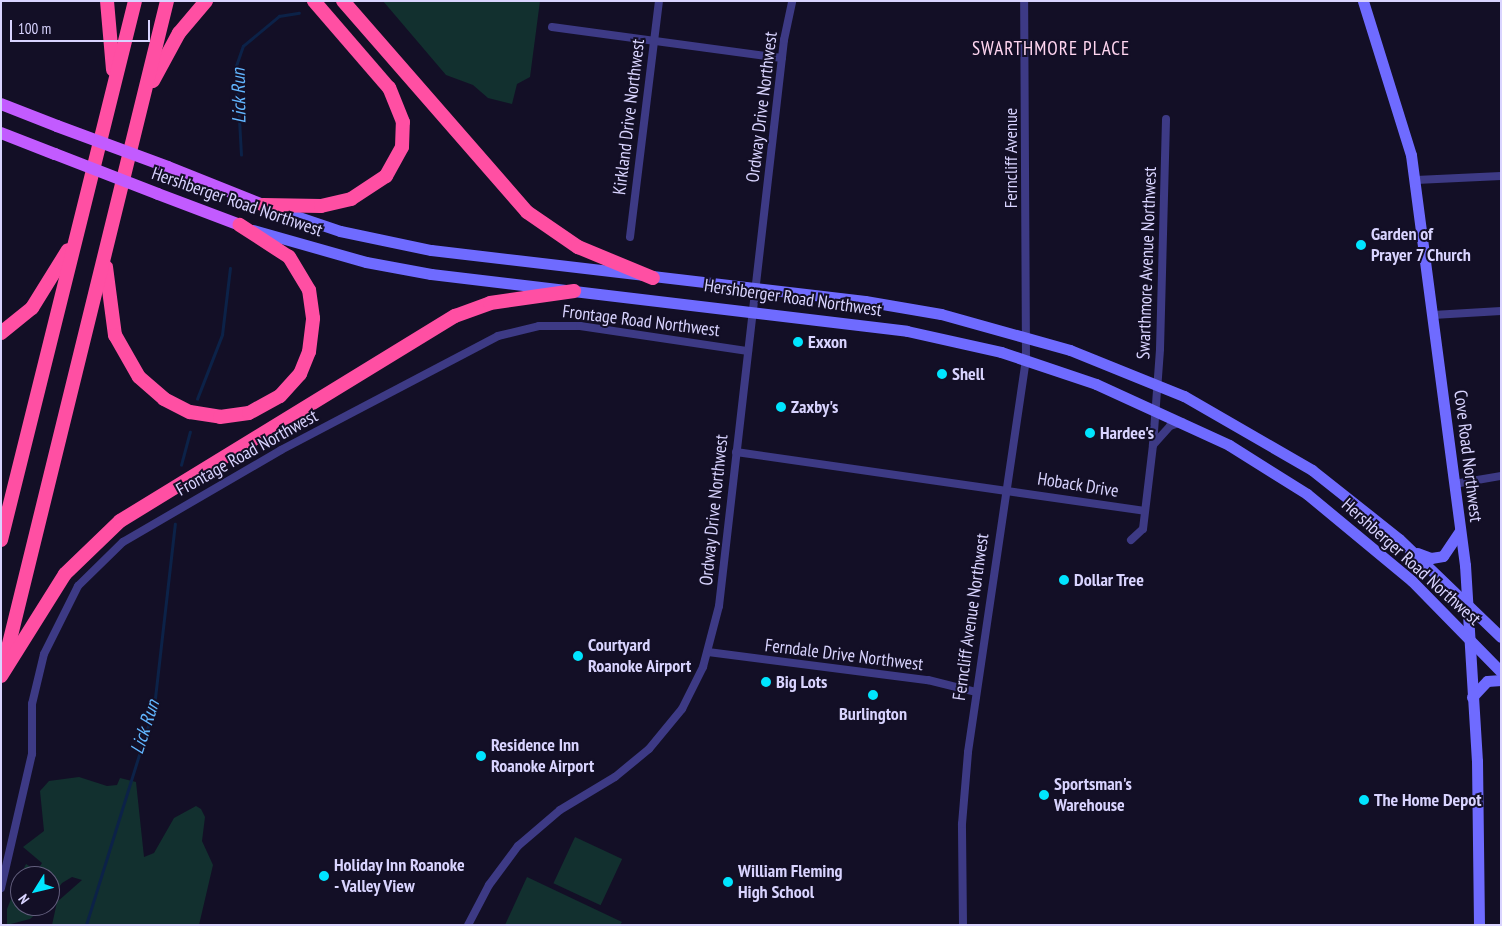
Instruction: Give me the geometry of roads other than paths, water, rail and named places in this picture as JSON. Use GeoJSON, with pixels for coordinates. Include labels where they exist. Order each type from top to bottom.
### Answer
{"type":"FeatureCollection","features":[{"type":"Feature","properties":{"kind":"highway"},"geometry":{"type":"LineString","coordinates":[[107,1],[114,84]]}},
{"type":"Feature","properties":{"kind":"highway"},"geometry":{"type":"LineString","coordinates":[[1,540],[135,1]]}},
{"type":"Feature","properties":{"kind":"highway"},"geometry":{"type":"LineString","coordinates":[[1,676],[167,1]]}},
{"type":"Feature","properties":{"kind":"highway"},"geometry":{"type":"LineString","coordinates":[[145,96],[179,33],[206,1]]}},
{"type":"Feature","properties":{"kind":"highway"},"geometry":{"type":"LineString","coordinates":[[263,204],[321,206],[351,199],[386,176],[402,147],[403,122],[389,88],[314,1]]}},
{"type":"Feature","properties":{"kind":"highway"},"geometry":{"type":"LineString","coordinates":[[343,1],[527,212],[578,247],[653,278]]}},
{"type":"Feature","properties":{"kind":"highway"},"geometry":{"type":"LineString","coordinates":[[104,256],[115,335],[138,377],[164,399],[190,412],[220,417],[248,414],[280,396],[300,374],[309,352],[314,318],[308,290],[298,269],[280,250],[240,225]]}},
{"type":"Feature","properties":{"kind":"highway"},"geometry":{"type":"LineString","coordinates":[[1,333],[32,308],[75,239]]}},
{"type":"Feature","properties":{"kind":"highway"},"geometry":{"type":"LineString","coordinates":[[1,676],[64,574],[128,516],[455,316],[490,303],[574,291]]}},
{"type":"Feature","properties":{"kind":"main road","name":"Cove Road Northwest"},"geometry":{"type":"LineString","coordinates":[[1363,1],[1405,130],[1416,180],[1433,315],[1460,531],[1467,604],[1472,697],[1479,925]]}},
{"type":"Feature","properties":{"kind":"main road","name":"Hershberger Road Northwest"},"geometry":{"type":"LineString","coordinates":[[1,104],[263,204],[340,231],[406,246],[933,312],[1027,336],[1158,384],[1225,417],[1312,470],[1409,549],[1501,637]]}},
{"type":"Feature","properties":{"kind":"main road","name":"Hershberger Road Northwest"},"geometry":{"type":"LineString","coordinates":[[1,134],[240,225],[366,262],[574,291],[753,310],[907,331],[1026,360],[1156,408],[1256,461],[1338,517],[1469,638],[1501,672]]}},
{"type":"Feature","properties":{"kind":"main road"},"geometry":{"type":"LineString","coordinates":[[1409,549],[1438,558],[1452,547],[1460,531]]}},
{"type":"Feature","properties":{"kind":"main road"},"geometry":{"type":"LineString","coordinates":[[1472,697],[1487,681],[1501,680]]}},
{"type":"Feature","properties":{"kind":"street","name":"Kirkland Drive Northwest"},"geometry":{"type":"LineString","coordinates":[[630,237],[658,1]]}},
{"type":"Feature","properties":{"kind":"street","name":"Ordway Drive Northwest"},"geometry":{"type":"LineString","coordinates":[[468,925],[489,885],[525,839],[560,810],[632,764],[664,733],[693,690],[708,652],[718,606],[782,58],[792,1]]}},
{"type":"Feature","properties":{"kind":"street","name":"Ferncliff Avenue"},"geometry":{"type":"LineString","coordinates":[[1024,1],[1026,315]]}},
{"type":"Feature","properties":{"kind":"street"},"geometry":{"type":"LineString","coordinates":[[552,27],[782,58]]}},
{"type":"Feature","properties":{"kind":"street","name":"Swarthmore Avenue Northwest"},"geometry":{"type":"LineString","coordinates":[[1131,540],[1143,528],[1153,445],[1158,384],[1166,119]]}},
{"type":"Feature","properties":{"kind":"street"},"geometry":{"type":"LineString","coordinates":[[1416,180],[1501,176]]}},
{"type":"Feature","properties":{"kind":"street"},"geometry":{"type":"LineString","coordinates":[[1433,315],[1501,311]]}},
{"type":"Feature","properties":{"kind":"street","name":"Ferncliff Avenue Northwest"},"geometry":{"type":"LineString","coordinates":[[963,925],[962,816],[976,692],[1026,360],[1026,315]]}},
{"type":"Feature","properties":{"kind":"street","name":"Frontage Road Northwest"},"geometry":{"type":"LineString","coordinates":[[1,888],[32,754],[32,704],[44,654],[78,586],[123,542],[281,450],[505,334],[539,326],[580,326],[748,351]]}},
{"type":"Feature","properties":{"kind":"street"},"geometry":{"type":"LineString","coordinates":[[1153,445],[1170,426],[1182,421]]}},
{"type":"Feature","properties":{"kind":"street","name":"Hoback Drive"},"geometry":{"type":"LineString","coordinates":[[736,452],[1145,510]]}},
{"type":"Feature","properties":{"kind":"street"},"geometry":{"type":"LineString","coordinates":[[1454,484],[1501,476]]}},
{"type":"Feature","properties":{"kind":"street","name":"Ferndale Drive Northwest"},"geometry":{"type":"LineString","coordinates":[[708,652],[928,680],[976,692]]}},
{"type":"Feature","properties":{"kind":"waterway","name":"Lick Run"},"geometry":{"type":"LineString","coordinates":[[241,155],[236,66],[243,46],[279,16],[299,13]]}},
{"type":"Feature","properties":{"kind":"waterway","name":"Lick Run"},"geometry":{"type":"LineString","coordinates":[[197,399],[222,335],[230,268]]}},
{"type":"Feature","properties":{"kind":"waterway","name":"Lick Run"},"geometry":{"type":"LineString","coordinates":[[181,465],[190,432]]}},
{"type":"Feature","properties":{"kind":"waterway","name":"Lick Run"},"geometry":{"type":"LineString","coordinates":[[86,925],[154,707],[175,524]]}},
{"type":"Feature","properties":{"kind":"place","name":"Garden of Prayer 7 Church"},"geometry":{"type":"Point","coordinates":[1361,245]}},
{"type":"Feature","properties":{"kind":"place","name":"Exxon"},"geometry":{"type":"Point","coordinates":[798,342]}},
{"type":"Feature","properties":{"kind":"place","name":"Shell"},"geometry":{"type":"Point","coordinates":[942,374]}},
{"type":"Feature","properties":{"kind":"place","name":"Zaxby's"},"geometry":{"type":"Point","coordinates":[781,407]}},
{"type":"Feature","properties":{"kind":"place","name":"Hardee's"},"geometry":{"type":"Point","coordinates":[1090,433]}},
{"type":"Feature","properties":{"kind":"place","name":"Dollar Tree"},"geometry":{"type":"Point","coordinates":[1064,580]}},
{"type":"Feature","properties":{"kind":"place","name":"Courtyard Roanoke Airport"},"geometry":{"type":"Point","coordinates":[578,656]}},
{"type":"Feature","properties":{"kind":"place","name":"Big Lots"},"geometry":{"type":"Point","coordinates":[766,682]}},
{"type":"Feature","properties":{"kind":"place","name":"Burlington"},"geometry":{"type":"Point","coordinates":[873,695]}},
{"type":"Feature","properties":{"kind":"place","name":"Residence Inn Roanoke Airport"},"geometry":{"type":"Point","coordinates":[481,756]}},
{"type":"Feature","properties":{"kind":"place","name":"Sportsman's Warehouse"},"geometry":{"type":"Point","coordinates":[1044,795]}},
{"type":"Feature","properties":{"kind":"place","name":"The Home Depot"},"geometry":{"type":"Point","coordinates":[1364,800]}},
{"type":"Feature","properties":{"kind":"place","name":"Holiday Inn Roanoke - Valley View"},"geometry":{"type":"Point","coordinates":[324,876]}},
{"type":"Feature","properties":{"kind":"place","name":"William Fleming High School"},"geometry":{"type":"Point","coordinates":[728,882]}},
{"type":"Feature","properties":{"kind":"district","name":"SWARTHMORE PLACE"},"geometry":{"type":"Point","coordinates":[1051,49]}}]}
